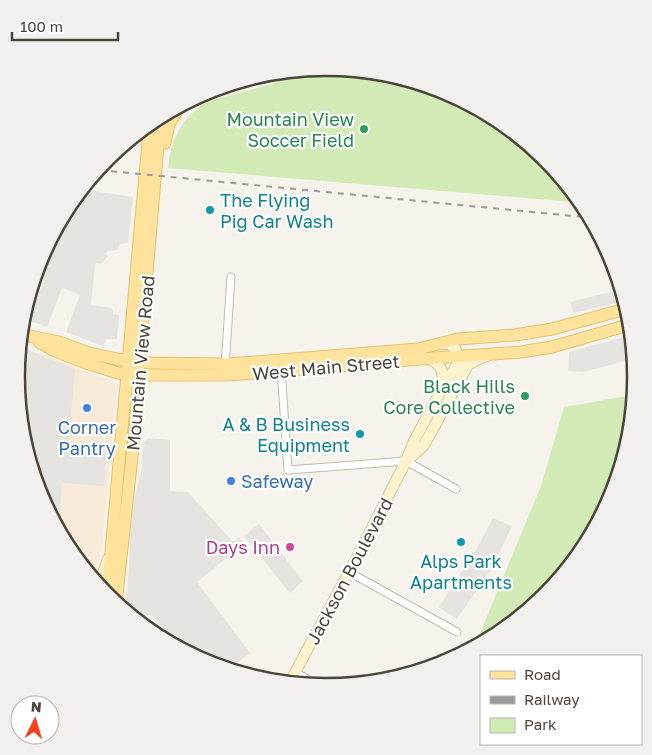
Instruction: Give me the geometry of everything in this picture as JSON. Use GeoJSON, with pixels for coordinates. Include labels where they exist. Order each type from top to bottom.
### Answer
{"type":"FeatureCollection","features":[{"type":"Feature","properties":{"kind":"main road"},"geometry":{"type":"LineString","coordinates":[[150,241],[159,205],[167,130],[172,119]]}},
{"type":"Feature","properties":{"kind":"main road","name":"Mountain View Road"},"geometry":{"type":"LineString","coordinates":[[108,584],[127,374],[134,361],[150,241],[160,127]]}},
{"type":"Feature","properties":{"kind":"main road","name":"Mountain View Road"},"geometry":{"type":"LineString","coordinates":[[117,594],[139,375],[134,361],[148,135]]}},
{"type":"Feature","properties":{"kind":"main road","name":"West Main Street"},"geometry":{"type":"LineString","coordinates":[[280,366],[418,349],[458,339],[497,337],[539,331],[619,311]]}},
{"type":"Feature","properties":{"kind":"main road"},"geometry":{"type":"LineString","coordinates":[[459,358],[470,349],[482,344],[553,335],[602,322],[619,312]]}},
{"type":"Feature","properties":{"kind":"main road","name":"West Main Street"},"geometry":{"type":"LineString","coordinates":[[28,336],[55,351],[86,363],[116,373],[139,375],[492,355],[540,349],[622,327]]}},
{"type":"Feature","properties":{"kind":"main road","name":"West Main Street"},"geometry":{"type":"LineString","coordinates":[[28,336],[60,342],[89,353],[117,360],[225,369]]}},
{"type":"Feature","properties":{"kind":"main road"},"geometry":{"type":"LineString","coordinates":[[436,423],[438,408],[459,368],[459,358],[452,345],[437,344]]}},
{"type":"Feature","properties":{"kind":"main road","name":"Jackson Boulevard"},"geometry":{"type":"LineString","coordinates":[[406,461],[424,445],[468,366],[478,359],[492,355]]}},
{"type":"Feature","properties":{"kind":"main road","name":"Jackson Boulevard"},"geometry":{"type":"LineString","coordinates":[[293,676],[406,461],[414,440],[459,358]]}},
{"type":"Feature","properties":{"kind":"main road"},"geometry":{"type":"LineString","coordinates":[[429,359],[436,362],[442,369],[444,388]]}},
{"type":"Feature","properties":{"kind":"main road"},"geometry":{"type":"LineString","coordinates":[[102,578],[110,554]]}},
{"type":"Feature","properties":{"kind":"street"},"geometry":{"type":"LineString","coordinates":[[225,369],[231,277]]}},
{"type":"Feature","properties":{"kind":"street"},"geometry":{"type":"LineString","coordinates":[[280,366],[288,470],[406,461],[456,489]]}},
{"type":"Feature","properties":{"kind":"street"},"geometry":{"type":"LineString","coordinates":[[349,572],[457,632]]}},
{"type":"Feature","properties":{"kind":"shaded area"},"geometry":{"type":"Polygon","coordinates":[[[90,191],[133,197],[128,243],[120,244],[117,250],[107,251],[108,256],[101,264],[97,263],[95,265],[91,305],[111,308],[113,314],[119,315],[117,339],[107,339],[103,346],[66,332],[80,295],[62,288],[47,327],[31,321],[34,306],[44,281],[41,280],[56,244],[65,227],[90,191]]]}},
{"type":"Feature","properties":{"kind":"shaded area"},"geometry":{"type":"Polygon","coordinates":[[[614,291],[618,303],[573,313],[571,302],[614,291]]]}},
{"type":"Feature","properties":{"kind":"shaded area"},"geometry":{"type":"Polygon","coordinates":[[[624,337],[626,361],[583,372],[568,371],[569,352],[624,337]]]}},
{"type":"Feature","properties":{"kind":"shaded area"},"geometry":{"type":"Polygon","coordinates":[[[27,349],[117,383],[102,549],[97,572],[65,528],[41,474],[35,455],[28,417],[25,377],[27,349]]]}},
{"type":"Feature","properties":{"kind":"shaded area"},"geometry":{"type":"Polygon","coordinates":[[[27,350],[75,369],[68,446],[107,451],[104,486],[62,483],[59,518],[41,474],[31,436],[25,377],[27,350]]]}},
{"type":"Feature","properties":{"kind":"shaded area"},"geometry":{"type":"Polygon","coordinates":[[[149,438],[170,440],[170,491],[188,492],[233,542],[239,537],[244,544],[197,582],[250,653],[235,664],[211,656],[175,638],[166,632],[153,616],[141,615],[126,603],[133,503],[142,468],[143,443],[149,438]]]}},
{"type":"Feature","properties":{"kind":"shaded area"},"geometry":{"type":"Polygon","coordinates":[[[493,518],[512,526],[492,568],[457,619],[439,607],[476,550],[493,518]]]}},
{"type":"Feature","properties":{"kind":"shaded area"},"geometry":{"type":"Polygon","coordinates":[[[259,524],[303,581],[290,593],[244,536],[259,524]]]}},
{"type":"Feature","properties":{"kind":"green space"},"geometry":{"type":"Polygon","coordinates":[[[306,77],[346,77],[385,82],[441,99],[477,117],[509,139],[539,165],[570,202],[168,168],[172,147],[179,129],[199,107],[208,101],[283,80],[306,77]]]}},
{"type":"Feature","properties":{"kind":"green space"},"geometry":{"type":"Polygon","coordinates":[[[626,396],[617,455],[604,493],[587,528],[565,561],[552,576],[524,604],[479,636],[541,486],[564,407],[626,396]]]}},
{"type":"Feature","properties":{"kind":"railway"},"geometry":{"type":"LineString","coordinates":[[108,171],[580,217]]}},
{"type":"Feature","properties":{"kind":"place","name":"Mountain View Soccer Field"},"geometry":{"type":"Point","coordinates":[364,129]}},
{"type":"Feature","properties":{"kind":"place","name":"The Flying Pig Car Wash"},"geometry":{"type":"Point","coordinates":[210,210]}},
{"type":"Feature","properties":{"kind":"place","name":"Black Hills Core Collective"},"geometry":{"type":"Point","coordinates":[525,396]}},
{"type":"Feature","properties":{"kind":"place","name":"Corner Pantry"},"geometry":{"type":"Point","coordinates":[87,408]}},
{"type":"Feature","properties":{"kind":"place","name":"A & B Business Equipment"},"geometry":{"type":"Point","coordinates":[360,434]}},
{"type":"Feature","properties":{"kind":"place","name":"Safeway"},"geometry":{"type":"Point","coordinates":[231,481]}},
{"type":"Feature","properties":{"kind":"place","name":"Alps Park Apartments"},"geometry":{"type":"Point","coordinates":[461,542]}},
{"type":"Feature","properties":{"kind":"place","name":"Days Inn"},"geometry":{"type":"Point","coordinates":[290,547]}}]}
